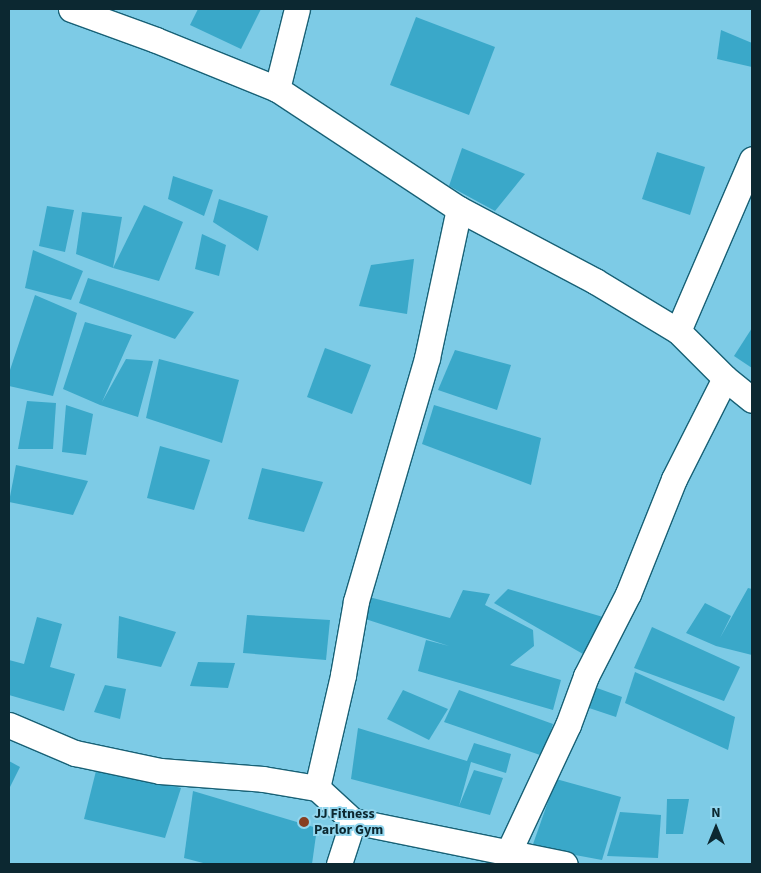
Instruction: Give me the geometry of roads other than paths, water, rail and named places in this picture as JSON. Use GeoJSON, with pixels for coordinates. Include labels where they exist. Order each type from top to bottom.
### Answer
{"type":"FeatureCollection","features":[{"type":"Feature","properties":{"kind":"street"},"geometry":{"type":"LineString","coordinates":[[71,9],[156,40],[277,89],[458,209],[595,281],[678,331],[725,378],[752,400]]}},
{"type":"Feature","properties":{"kind":"street"},"geometry":{"type":"LineString","coordinates":[[277,89],[297,9]]}},
{"type":"Feature","properties":{"kind":"street"},"geometry":{"type":"LineString","coordinates":[[678,331],[752,159]]}},
{"type":"Feature","properties":{"kind":"street"},"geometry":{"type":"LineString","coordinates":[[317,788],[343,675],[356,601],[428,358],[458,209]]}},
{"type":"Feature","properties":{"kind":"street"},"geometry":{"type":"LineString","coordinates":[[508,853],[568,725],[586,676],[628,594],[674,479],[725,378]]}},
{"type":"Feature","properties":{"kind":"street"},"geometry":{"type":"LineString","coordinates":[[9,725],[75,753],[160,771],[263,779],[317,788],[353,821],[566,864]]}},
{"type":"Feature","properties":{"kind":"street"},"geometry":{"type":"LineString","coordinates":[[339,864],[353,821]]}},
{"type":"Feature","properties":{"kind":"place","name":"JJ Fitness Parlor Gym"},"geometry":{"type":"Point","coordinates":[304,822]}}]}
